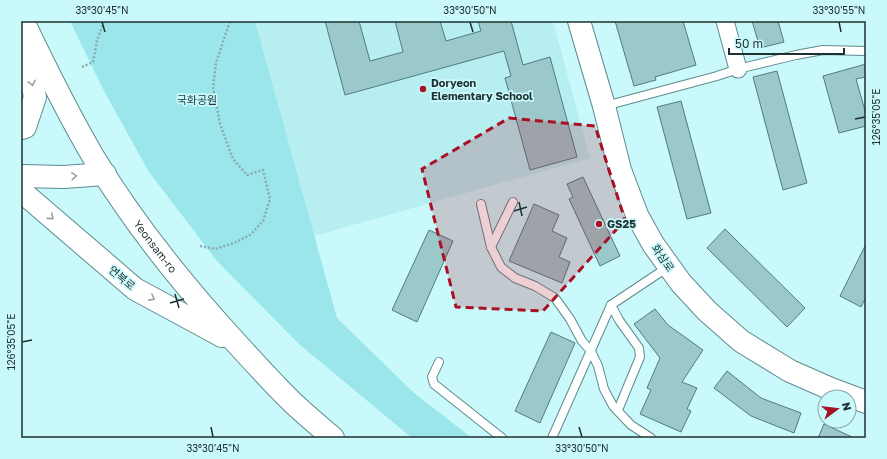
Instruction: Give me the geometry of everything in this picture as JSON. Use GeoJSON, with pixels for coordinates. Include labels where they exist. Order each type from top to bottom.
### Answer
{"type":"FeatureCollection","features":[{"type":"Feature","properties":{"kind":"main road","name":"Yeonsam-ro"},"geometry":{"type":"LineString","coordinates":[[23,21],[53,83],[94,158],[159,253],[236,343],[288,398],[333,438]]}},
{"type":"Feature","properties":{"kind":"main road","name":"화삼로"},"geometry":{"type":"LineString","coordinates":[[579,21],[604,106],[620,170],[637,215],[652,244],[681,284],[707,311],[741,340],[790,371],[866,402]]}},
{"type":"Feature","properties":{"kind":"main road"},"geometry":{"type":"LineString","coordinates":[[21,31],[35,97],[25,127],[21,128]]}},
{"type":"Feature","properties":{"kind":"main road"},"geometry":{"type":"LineString","coordinates":[[21,176],[64,177],[105,174]]}},
{"type":"Feature","properties":{"kind":"main road","name":"연북로"},"geometry":{"type":"LineString","coordinates":[[21,191],[135,289],[236,343]]}},
{"type":"Feature","properties":{"kind":"street"},"geometry":{"type":"LineString","coordinates":[[725,21],[738,69]]}},
{"type":"Feature","properties":{"kind":"lane"},"geometry":{"type":"LineString","coordinates":[[604,106],[738,69],[796,55],[823,50],[866,51]]}},
{"type":"Feature","properties":{"kind":"lane"},"geometry":{"type":"LineString","coordinates":[[491,247],[513,202]]}},
{"type":"Feature","properties":{"kind":"lane"},"geometry":{"type":"LineString","coordinates":[[481,204],[491,247],[501,267],[515,278],[535,286],[555,298],[570,319],[582,341],[591,351],[598,366],[604,389],[613,406],[631,425],[651,438]]}},
{"type":"Feature","properties":{"kind":"lane"},"geometry":{"type":"LineString","coordinates":[[552,438],[611,305],[669,266]]}},
{"type":"Feature","properties":{"kind":"lane"},"geometry":{"type":"LineString","coordinates":[[611,305],[619,320],[639,348],[640,357],[618,410]]}},
{"type":"Feature","properties":{"kind":"lane"},"geometry":{"type":"LineString","coordinates":[[439,362],[432,377],[434,384],[502,438]]}},
{"type":"Feature","properties":{"kind":"path"},"geometry":{"type":"LineString","coordinates":[[82,67],[93,62],[97,41],[104,21]]}},
{"type":"Feature","properties":{"kind":"path"},"geometry":{"type":"LineString","coordinates":[[200,246],[215,249],[234,243],[250,235],[263,221],[270,199],[264,170],[247,175],[233,159],[220,124],[213,87],[216,63],[230,21]]}},
{"type":"Feature","properties":{"kind":"highlighted area"},"geometry":{"type":"Polygon","coordinates":[[[509,118],[595,126],[625,220],[543,311],[456,307],[422,169],[509,118]]]}},
{"type":"Feature","properties":{"kind":"shaded area","name":"Doryeon Elementary School"},"geometry":{"type":"Polygon","coordinates":[[[255,21],[553,21],[590,158],[314,236],[255,21]]]}},
{"type":"Feature","properties":{"kind":"green space","name":"국화공원"},"geometry":{"type":"Polygon","coordinates":[[[70,21],[255,21],[337,318],[414,393],[472,438],[412,438],[299,344],[217,261],[149,172],[104,91],[70,21]]]}},
{"type":"Feature","properties":{"kind":"building"},"geometry":{"type":"Polygon","coordinates":[[[325,21],[359,21],[370,61],[403,52],[395,21],[440,21],[446,41],[481,31],[478,21],[511,21],[523,65],[550,57],[577,157],[530,170],[505,78],[511,76],[504,51],[345,95],[325,21]]]}},
{"type":"Feature","properties":{"kind":"building"},"geometry":{"type":"Polygon","coordinates":[[[615,21],[683,21],[696,65],[655,77],[656,80],[634,86],[615,21]]]}},
{"type":"Feature","properties":{"kind":"building"},"geometry":{"type":"Polygon","coordinates":[[[752,21],[778,21],[784,42],[760,48],[752,21]]]}},
{"type":"Feature","properties":{"kind":"building"},"geometry":{"type":"Polygon","coordinates":[[[866,64],[866,77],[856,79],[866,114],[866,126],[839,133],[823,76],[866,64]]]}},
{"type":"Feature","properties":{"kind":"building"},"geometry":{"type":"Polygon","coordinates":[[[777,71],[807,183],[783,190],[753,77],[777,71]]]}},
{"type":"Feature","properties":{"kind":"building"},"geometry":{"type":"Polygon","coordinates":[[[681,101],[711,213],[687,219],[657,107],[681,101]]]}},
{"type":"Feature","properties":{"kind":"building"},"geometry":{"type":"Polygon","coordinates":[[[583,177],[620,256],[600,266],[569,199],[573,197],[567,184],[583,177]]]}},
{"type":"Feature","properties":{"kind":"building"},"geometry":{"type":"Polygon","coordinates":[[[534,204],[559,215],[552,231],[567,238],[559,257],[570,262],[562,283],[509,261],[534,204]]]}},
{"type":"Feature","properties":{"kind":"building"},"geometry":{"type":"Polygon","coordinates":[[[725,229],[805,308],[787,327],[707,248],[725,229]]]}},
{"type":"Feature","properties":{"kind":"building"},"geometry":{"type":"Polygon","coordinates":[[[429,230],[453,241],[417,322],[392,310],[429,230]]]}},
{"type":"Feature","properties":{"kind":"building"},"geometry":{"type":"Polygon","coordinates":[[[866,244],[866,297],[861,307],[840,296],[866,244]]]}},
{"type":"Feature","properties":{"kind":"building"},"geometry":{"type":"Polygon","coordinates":[[[655,309],[668,325],[703,350],[682,382],[697,388],[687,409],[691,411],[681,432],[640,414],[651,390],[647,388],[660,358],[634,324],[655,309]]]}},
{"type":"Feature","properties":{"kind":"building"},"geometry":{"type":"Polygon","coordinates":[[[551,332],[575,343],[540,423],[515,411],[551,332]]]}},
{"type":"Feature","properties":{"kind":"building"},"geometry":{"type":"Polygon","coordinates":[[[727,371],[761,398],[801,413],[794,433],[751,416],[714,388],[727,371]]]}},
{"type":"Feature","properties":{"kind":"building"},"geometry":{"type":"Polygon","coordinates":[[[822,429],[835,429],[854,438],[818,438],[822,429]]]}},
{"type":"Feature","properties":{"kind":"place","name":"Doryeon Elementary School"},"geometry":{"type":"Point","coordinates":[423,89]}},
{"type":"Feature","properties":{"kind":"place","name":"GS25"},"geometry":{"type":"Point","coordinates":[599,224]}}]}
